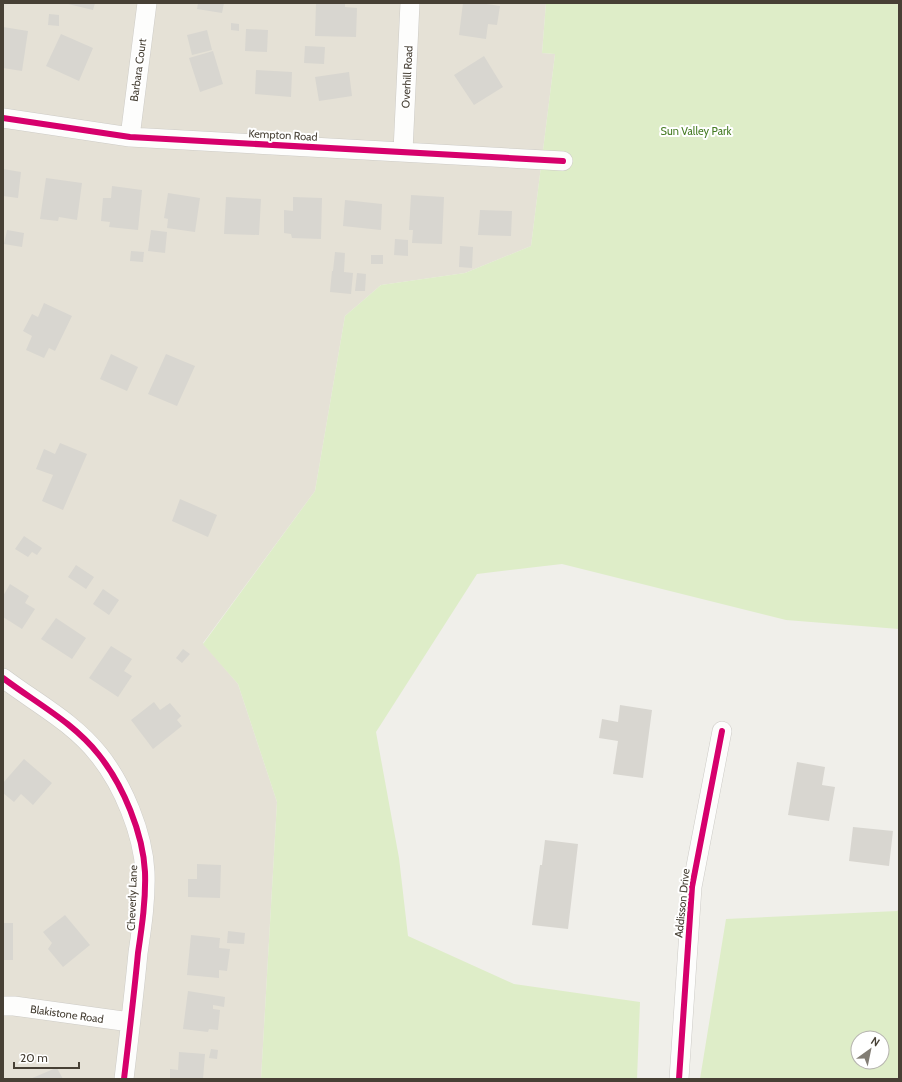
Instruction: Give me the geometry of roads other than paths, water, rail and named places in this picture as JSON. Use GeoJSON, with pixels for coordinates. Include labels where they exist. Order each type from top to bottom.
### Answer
{"type":"FeatureCollection","features":[{"type":"Feature","properties":{"kind":"street","name":"Barbara Court"},"geometry":{"type":"LineString","coordinates":[[130,137],[147,3]]}},
{"type":"Feature","properties":{"kind":"street","name":"Overhill Road"},"geometry":{"type":"LineString","coordinates":[[403,151],[410,3]]}},
{"type":"Feature","properties":{"kind":"street","name":"Kempton Road"},"geometry":{"type":"LineString","coordinates":[[3,118],[130,137],[563,161]]}},
{"type":"Feature","properties":{"kind":"street","name":"Cheverly Lane"},"geometry":{"type":"LineString","coordinates":[[3,678],[72,728],[99,755],[123,793],[139,834],[145,871],[144,907],[124,1079]]}},
{"type":"Feature","properties":{"kind":"street","name":"Addisson Drive"},"geometry":{"type":"LineString","coordinates":[[679,1079],[692,887],[722,731]]}},
{"type":"Feature","properties":{"kind":"street","name":"Blakistone Road"},"geometry":{"type":"LineString","coordinates":[[3,1006],[14,1006],[130,1022]]}},
{"type":"Feature","properties":{"kind":"park label","name":"Sun Valley Park"},"geometry":{"type":"Point","coordinates":[696,131]}}]}
